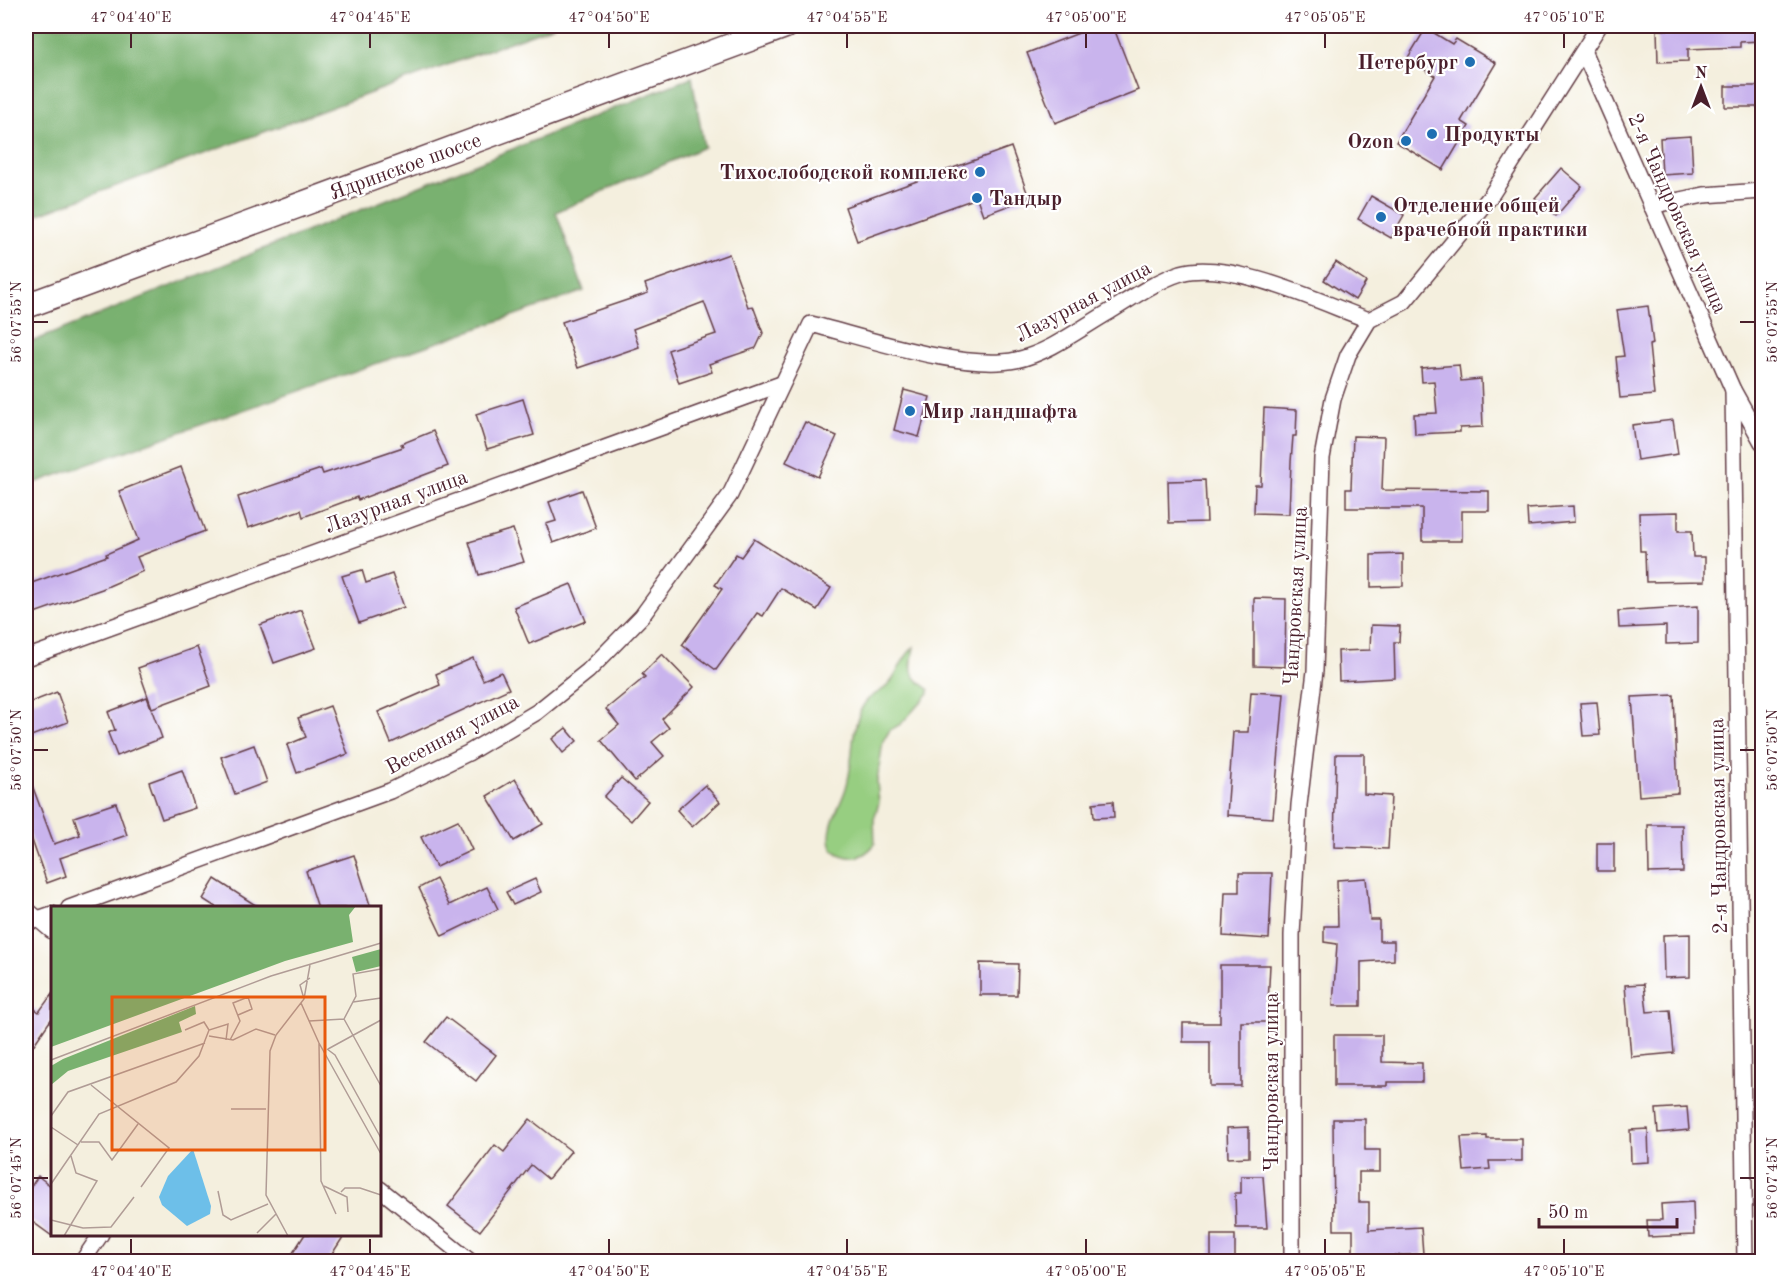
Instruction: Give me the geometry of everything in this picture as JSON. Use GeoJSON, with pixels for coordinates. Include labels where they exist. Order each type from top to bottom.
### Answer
{"type":"FeatureCollection","features":[{"type":"Feature","properties":{"kind":"main road","name":"Ядринское шоссе"},"geometry":{"type":"LineString","coordinates":[[26,306],[785,26]]}},
{"type":"Feature","properties":{"kind":"street"},"geometry":{"type":"LineString","coordinates":[[1369,320],[1404,302],[1490,197],[1584,53],[1599,26]]}},
{"type":"Feature","properties":{"kind":"street","name":"2-я Чандровская улица"},"geometry":{"type":"LineString","coordinates":[[1584,53],[1733,390],[1762,442]]}},
{"type":"Feature","properties":{"kind":"street"},"geometry":{"type":"LineString","coordinates":[[1651,206],[1704,195],[1762,191]]}},
{"type":"Feature","properties":{"kind":"street","name":"Лазурная улица"},"geometry":{"type":"LineString","coordinates":[[811,324],[956,359],[1017,360],[1043,350],[1158,284],[1183,273],[1206,271],[1240,274],[1369,320]]}},
{"type":"Feature","properties":{"kind":"street","name":"Чандровская улица"},"geometry":{"type":"LineString","coordinates":[[1292,1262],[1292,935],[1299,805],[1314,671],[1322,458],[1333,399],[1348,354],[1369,320]]}},
{"type":"Feature","properties":{"kind":"street","name":"Весенняя улица"},"geometry":{"type":"LineString","coordinates":[[74,906],[390,791],[468,753],[537,712],[588,671],[642,616],[730,495],[811,324]]}},
{"type":"Feature","properties":{"kind":"street","name":"Лазурная улица"},"geometry":{"type":"LineString","coordinates":[[26,658],[781,384]]}},
{"type":"Feature","properties":{"kind":"street","name":"2-я Чандровская улица"},"geometry":{"type":"LineString","coordinates":[[1733,390],[1745,1262]]}},
{"type":"Feature","properties":{"kind":"street"},"geometry":{"type":"LineString","coordinates":[[30,917],[51,914]]}},
{"type":"Feature","properties":{"kind":"street"},"geometry":{"type":"LineString","coordinates":[[30,917],[51,930]]}},
{"type":"Feature","properties":{"kind":"street"},"geometry":{"type":"LineString","coordinates":[[381,1190],[471,1262]]}},
{"type":"Feature","properties":{"kind":"street"},"geometry":{"type":"LineString","coordinates":[[82,1262],[100,1236]]}},
{"type":"Feature","properties":{"kind":"green space"},"geometry":{"type":"Polygon","coordinates":[[[26,26],[554,26],[26,219],[26,26]]]}},
{"type":"Feature","properties":{"kind":"green space"},"geometry":{"type":"Polygon","coordinates":[[[692,77],[704,147],[556,212],[584,291],[26,486],[26,344],[692,77]]]}},
{"type":"Feature","properties":{"kind":"green space"},"geometry":{"type":"Polygon","coordinates":[[[914,647],[912,672],[917,680],[929,689],[929,693],[901,724],[890,730],[883,741],[877,782],[879,803],[874,819],[875,844],[867,853],[860,856],[843,856],[835,852],[830,838],[848,779],[853,740],[860,712],[870,697],[889,684],[905,657],[914,647]]]}},
{"type":"Feature","properties":{"kind":"building"},"geometry":{"type":"Polygon","coordinates":[[[1097,26],[1113,26],[1138,90],[1055,123],[1027,53],[1097,26]]]}},
{"type":"Feature","properties":{"kind":"building"},"geometry":{"type":"Polygon","coordinates":[[[1698,26],[1762,26],[1762,41],[1740,42],[1740,47],[1688,49],[1688,61],[1658,62],[1657,30],[1698,29],[1698,26]]]}},
{"type":"Feature","properties":{"kind":"building"},"geometry":{"type":"Polygon","coordinates":[[[1426,28],[1452,44],[1456,39],[1496,63],[1461,121],[1469,126],[1443,170],[1396,142],[1435,76],[1407,59],[1426,28]]]}},
{"type":"Feature","properties":{"kind":"building"},"geometry":{"type":"Polygon","coordinates":[[[1725,86],[1762,86],[1762,107],[1725,107],[1725,86]]]}},
{"type":"Feature","properties":{"kind":"building"},"geometry":{"type":"Polygon","coordinates":[[[1691,136],[1693,173],[1662,175],[1660,138],[1691,136]]]}},
{"type":"Feature","properties":{"kind":"building","name":"Тихослободской комплекс"},"geometry":{"type":"Polygon","coordinates":[[[1011,147],[1029,198],[983,215],[977,198],[857,241],[845,207],[1011,147]]]}},
{"type":"Feature","properties":{"kind":"building"},"geometry":{"type":"Polygon","coordinates":[[[1561,168],[1582,186],[1556,216],[1535,198],[1561,168]]]}},
{"type":"Feature","properties":{"kind":"building","name":"Отделение общей врачебной практики"},"geometry":{"type":"Polygon","coordinates":[[[1371,196],[1404,215],[1391,238],[1358,219],[1371,196]]]}},
{"type":"Feature","properties":{"kind":"building"},"geometry":{"type":"Polygon","coordinates":[[[729,254],[748,307],[753,306],[763,333],[756,348],[709,364],[712,372],[679,383],[668,350],[716,334],[704,302],[633,329],[639,347],[578,368],[562,322],[648,293],[645,284],[729,254]]]}},
{"type":"Feature","properties":{"kind":"building"},"geometry":{"type":"Polygon","coordinates":[[[1336,262],[1366,282],[1355,300],[1324,280],[1336,262]]]}},
{"type":"Feature","properties":{"kind":"building"},"geometry":{"type":"Polygon","coordinates":[[[1648,306],[1653,344],[1649,345],[1654,395],[1620,398],[1616,357],[1624,356],[1617,310],[1648,306]]]}},
{"type":"Feature","properties":{"kind":"building"},"geometry":{"type":"Polygon","coordinates":[[[1459,365],[1461,381],[1481,379],[1483,427],[1460,428],[1460,432],[1415,434],[1414,414],[1437,413],[1434,381],[1422,382],[1421,368],[1459,365]]]}},
{"type":"Feature","properties":{"kind":"building"},"geometry":{"type":"Polygon","coordinates":[[[904,390],[930,397],[919,437],[894,430],[904,390]]]}},
{"type":"Feature","properties":{"kind":"building"},"geometry":{"type":"Polygon","coordinates":[[[523,399],[534,435],[487,449],[476,414],[523,399]]]}},
{"type":"Feature","properties":{"kind":"building"},"geometry":{"type":"Polygon","coordinates":[[[1264,408],[1297,410],[1296,436],[1293,436],[1291,462],[1289,514],[1254,513],[1255,485],[1261,485],[1264,408]]]}},
{"type":"Feature","properties":{"kind":"building"},"geometry":{"type":"Polygon","coordinates":[[[1673,420],[1678,454],[1637,460],[1632,425],[1673,420]]]}},
{"type":"Feature","properties":{"kind":"building"},"geometry":{"type":"Polygon","coordinates":[[[805,422],[837,436],[818,477],[786,462],[805,422]]]}},
{"type":"Feature","properties":{"kind":"building"},"geometry":{"type":"Polygon","coordinates":[[[433,431],[448,466],[358,500],[357,497],[303,517],[301,510],[248,528],[238,497],[321,469],[323,474],[403,447],[401,444],[433,431]]]}},
{"type":"Feature","properties":{"kind":"building"},"geometry":{"type":"Polygon","coordinates":[[[1353,436],[1384,437],[1382,490],[1489,491],[1489,511],[1462,511],[1462,541],[1422,541],[1422,508],[1346,508],[1346,489],[1351,489],[1353,436]]]}},
{"type":"Feature","properties":{"kind":"building"},"geometry":{"type":"Polygon","coordinates":[[[181,467],[205,531],[137,557],[143,571],[102,589],[26,616],[26,585],[107,556],[106,554],[138,540],[119,491],[181,467]]]}},
{"type":"Feature","properties":{"kind":"building"},"geometry":{"type":"Polygon","coordinates":[[[1205,480],[1207,522],[1169,523],[1168,481],[1205,480]]]}},
{"type":"Feature","properties":{"kind":"building"},"geometry":{"type":"Polygon","coordinates":[[[582,490],[596,528],[553,543],[546,524],[556,521],[549,502],[582,490]]]}},
{"type":"Feature","properties":{"kind":"building"},"geometry":{"type":"Polygon","coordinates":[[[1573,506],[1574,522],[1528,526],[1527,509],[1573,506]]]}},
{"type":"Feature","properties":{"kind":"building"},"geometry":{"type":"Polygon","coordinates":[[[1678,512],[1678,531],[1692,531],[1693,557],[1705,557],[1705,581],[1646,582],[1645,551],[1640,551],[1639,513],[1678,512]]]}},
{"type":"Feature","properties":{"kind":"building"},"geometry":{"type":"Polygon","coordinates":[[[513,529],[524,562],[479,575],[469,542],[513,529]]]}},
{"type":"Feature","properties":{"kind":"building"},"geometry":{"type":"Polygon","coordinates":[[[754,539],[831,588],[817,610],[781,588],[763,616],[757,613],[716,670],[682,645],[722,589],[715,585],[736,554],[741,557],[754,539]]]}},
{"type":"Feature","properties":{"kind":"building"},"geometry":{"type":"Polygon","coordinates":[[[1403,554],[1403,586],[1371,587],[1371,555],[1403,554]]]}},
{"type":"Feature","properties":{"kind":"building"},"geometry":{"type":"Polygon","coordinates":[[[362,570],[366,583],[392,574],[404,607],[359,623],[342,576],[362,570]]]}},
{"type":"Feature","properties":{"kind":"building"},"geometry":{"type":"Polygon","coordinates":[[[571,584],[586,621],[529,644],[514,607],[571,584]]]}},
{"type":"Feature","properties":{"kind":"building"},"geometry":{"type":"Polygon","coordinates":[[[1254,598],[1286,599],[1285,667],[1254,666],[1254,598]]]}},
{"type":"Feature","properties":{"kind":"building"},"geometry":{"type":"Polygon","coordinates":[[[1698,606],[1698,643],[1666,644],[1666,626],[1619,628],[1618,611],[1698,606]]]}},
{"type":"Feature","properties":{"kind":"building"},"geometry":{"type":"Polygon","coordinates":[[[301,610],[316,648],[274,663],[260,625],[301,610]]]}},
{"type":"Feature","properties":{"kind":"building"},"geometry":{"type":"Polygon","coordinates":[[[1371,625],[1400,626],[1399,642],[1394,642],[1395,678],[1339,681],[1338,651],[1370,650],[1371,625]]]}},
{"type":"Feature","properties":{"kind":"building"},"geometry":{"type":"Polygon","coordinates":[[[197,647],[211,686],[152,708],[138,668],[197,647]]]}},
{"type":"Feature","properties":{"kind":"building"},"geometry":{"type":"Polygon","coordinates":[[[662,654],[694,687],[662,719],[669,728],[652,742],[664,756],[635,781],[601,740],[619,725],[606,709],[645,677],[642,674],[662,654]]]}},
{"type":"Feature","properties":{"kind":"building"},"geometry":{"type":"Polygon","coordinates":[[[473,658],[483,680],[501,672],[509,689],[391,743],[378,712],[440,685],[436,674],[473,658]]]}},
{"type":"Feature","properties":{"kind":"building"},"geometry":{"type":"Polygon","coordinates":[[[57,692],[68,722],[26,738],[26,704],[57,692]]]}},
{"type":"Feature","properties":{"kind":"building"},"geometry":{"type":"Polygon","coordinates":[[[1251,692],[1284,694],[1273,818],[1227,815],[1233,732],[1248,732],[1251,692]]]}},
{"type":"Feature","properties":{"kind":"building"},"geometry":{"type":"Polygon","coordinates":[[[1674,695],[1678,793],[1639,796],[1632,697],[1674,695]]]}},
{"type":"Feature","properties":{"kind":"building"},"geometry":{"type":"Polygon","coordinates":[[[147,697],[162,738],[117,756],[108,733],[115,730],[108,712],[147,697]]]}},
{"type":"Feature","properties":{"kind":"building"},"geometry":{"type":"Polygon","coordinates":[[[1597,702],[1600,735],[1583,736],[1580,703],[1597,702]]]}},
{"type":"Feature","properties":{"kind":"building"},"geometry":{"type":"Polygon","coordinates":[[[330,706],[348,754],[297,773],[287,745],[306,737],[298,718],[330,706]]]}},
{"type":"Feature","properties":{"kind":"building"},"geometry":{"type":"Polygon","coordinates":[[[566,728],[577,741],[563,753],[552,739],[566,728]]]}},
{"type":"Feature","properties":{"kind":"building"},"geometry":{"type":"Polygon","coordinates":[[[254,745],[267,782],[235,794],[221,757],[254,745]]]}},
{"type":"Feature","properties":{"kind":"building"},"geometry":{"type":"Polygon","coordinates":[[[1336,754],[1364,754],[1364,794],[1391,796],[1388,849],[1334,847],[1336,754]]]}},
{"type":"Feature","properties":{"kind":"building"},"geometry":{"type":"Polygon","coordinates":[[[26,769],[54,844],[80,835],[74,817],[116,803],[127,835],[60,858],[66,876],[47,883],[26,823],[26,769]]]}},
{"type":"Feature","properties":{"kind":"building"},"geometry":{"type":"Polygon","coordinates":[[[182,770],[195,808],[162,819],[149,782],[182,770]]]}},
{"type":"Feature","properties":{"kind":"building"},"geometry":{"type":"Polygon","coordinates":[[[621,778],[648,801],[631,821],[604,797],[621,778]]]}},
{"type":"Feature","properties":{"kind":"building"},"geometry":{"type":"Polygon","coordinates":[[[515,779],[543,824],[514,841],[487,796],[515,779]]]}},
{"type":"Feature","properties":{"kind":"building"},"geometry":{"type":"Polygon","coordinates":[[[705,785],[720,802],[692,827],[677,810],[705,785]]]}},
{"type":"Feature","properties":{"kind":"building"},"geometry":{"type":"Polygon","coordinates":[[[1113,801],[1114,817],[1094,818],[1093,803],[1113,801]]]}},
{"type":"Feature","properties":{"kind":"building"},"geometry":{"type":"Polygon","coordinates":[[[458,820],[472,850],[436,867],[421,837],[458,820]]]}},
{"type":"Feature","properties":{"kind":"building"},"geometry":{"type":"Polygon","coordinates":[[[1648,825],[1682,825],[1683,872],[1649,873],[1648,825]]]}},
{"type":"Feature","properties":{"kind":"building"},"geometry":{"type":"Polygon","coordinates":[[[1597,843],[1614,843],[1614,871],[1597,871],[1597,843]]]}},
{"type":"Feature","properties":{"kind":"building"},"geometry":{"type":"Polygon","coordinates":[[[354,855],[370,906],[317,906],[306,871],[354,855]]]}},
{"type":"Feature","properties":{"kind":"building"},"geometry":{"type":"Polygon","coordinates":[[[1239,873],[1272,873],[1269,939],[1223,936],[1225,892],[1239,892],[1239,873]]]}},
{"type":"Feature","properties":{"kind":"building"},"geometry":{"type":"Polygon","coordinates":[[[1366,878],[1370,920],[1379,920],[1379,941],[1394,941],[1394,960],[1361,962],[1361,1006],[1333,1006],[1337,944],[1324,942],[1324,926],[1338,926],[1337,880],[1366,878]]]}},
{"type":"Feature","properties":{"kind":"building"},"geometry":{"type":"Polygon","coordinates":[[[215,879],[257,906],[214,906],[203,899],[215,879]]]}},
{"type":"Feature","properties":{"kind":"building"},"geometry":{"type":"Polygon","coordinates":[[[436,879],[449,905],[487,887],[498,909],[442,936],[419,888],[436,879]]]}},
{"type":"Feature","properties":{"kind":"building"},"geometry":{"type":"Polygon","coordinates":[[[535,879],[541,892],[513,905],[506,892],[535,879]]]}},
{"type":"Feature","properties":{"kind":"building"},"geometry":{"type":"Polygon","coordinates":[[[1690,934],[1690,977],[1664,978],[1663,935],[1690,934]]]}},
{"type":"Feature","properties":{"kind":"building"},"geometry":{"type":"Polygon","coordinates":[[[980,963],[1018,964],[1017,995],[980,995],[980,963]]]}},
{"type":"Feature","properties":{"kind":"building"},"geometry":{"type":"Polygon","coordinates":[[[1220,965],[1270,965],[1267,1022],[1241,1022],[1241,1086],[1210,1086],[1210,1042],[1183,1042],[1183,1023],[1220,1023],[1220,965]]]}},
{"type":"Feature","properties":{"kind":"building"},"geometry":{"type":"Polygon","coordinates":[[[1644,984],[1647,1012],[1670,1010],[1674,1053],[1631,1057],[1625,985],[1644,984]]]}},
{"type":"Feature","properties":{"kind":"building"},"geometry":{"type":"Polygon","coordinates":[[[51,995],[51,1019],[26,1056],[26,1003],[39,1012],[51,995]]]}},
{"type":"Feature","properties":{"kind":"building"},"geometry":{"type":"Polygon","coordinates":[[[446,1017],[496,1055],[476,1081],[426,1042],[446,1017]]]}},
{"type":"Feature","properties":{"kind":"building"},"geometry":{"type":"Polygon","coordinates":[[[1334,1035],[1382,1035],[1382,1062],[1422,1063],[1422,1082],[1387,1082],[1387,1086],[1334,1086],[1334,1035]]]}},
{"type":"Feature","properties":{"kind":"building"},"geometry":{"type":"Polygon","coordinates":[[[1687,1107],[1689,1130],[1658,1133],[1656,1109],[1687,1107]]]}},
{"type":"Feature","properties":{"kind":"building"},"geometry":{"type":"Polygon","coordinates":[[[530,1119],[571,1151],[548,1179],[531,1165],[480,1231],[448,1206],[495,1145],[504,1152],[530,1119]]]}},
{"type":"Feature","properties":{"kind":"building"},"geometry":{"type":"Polygon","coordinates":[[[1333,1119],[1365,1119],[1365,1150],[1380,1150],[1380,1172],[1359,1172],[1359,1202],[1369,1202],[1369,1230],[1421,1227],[1423,1254],[1376,1257],[1376,1260],[1353,1260],[1353,1230],[1334,1230],[1333,1119]]]}},
{"type":"Feature","properties":{"kind":"building"},"geometry":{"type":"Polygon","coordinates":[[[1249,1127],[1249,1157],[1228,1158],[1227,1128],[1249,1127]]]}},
{"type":"Feature","properties":{"kind":"building"},"geometry":{"type":"Polygon","coordinates":[[[1648,1129],[1649,1162],[1631,1163],[1630,1130],[1648,1129]]]}},
{"type":"Feature","properties":{"kind":"building"},"geometry":{"type":"Polygon","coordinates":[[[1487,1136],[1487,1139],[1522,1139],[1522,1161],[1489,1161],[1490,1169],[1464,1171],[1461,1137],[1487,1136]]]}},
{"type":"Feature","properties":{"kind":"building"},"geometry":{"type":"Polygon","coordinates":[[[38,1176],[51,1186],[51,1235],[26,1217],[26,1194],[38,1176]]]}},
{"type":"Feature","properties":{"kind":"building"},"geometry":{"type":"Polygon","coordinates":[[[1241,1176],[1263,1176],[1267,1228],[1236,1228],[1235,1193],[1241,1193],[1241,1176]]]}},
{"type":"Feature","properties":{"kind":"building"},"geometry":{"type":"Polygon","coordinates":[[[1693,1202],[1694,1235],[1648,1237],[1647,1220],[1662,1220],[1661,1204],[1693,1202]]]}},
{"type":"Feature","properties":{"kind":"building"},"geometry":{"type":"Polygon","coordinates":[[[1211,1235],[1235,1235],[1235,1262],[1211,1262],[1211,1235]]]}},
{"type":"Feature","properties":{"kind":"building"},"geometry":{"type":"Polygon","coordinates":[[[304,1236],[344,1236],[327,1262],[287,1262],[304,1236]]]}},
{"type":"Feature","properties":{"kind":"place","name":"Петербург"},"geometry":{"type":"Point","coordinates":[1470,62]}},
{"type":"Feature","properties":{"kind":"place","name":"Продукты"},"geometry":{"type":"Point","coordinates":[1432,134]}},
{"type":"Feature","properties":{"kind":"place","name":"Ozon"},"geometry":{"type":"Point","coordinates":[1406,141]}},
{"type":"Feature","properties":{"kind":"place","name":"Тихослободской комплекс"},"geometry":{"type":"Point","coordinates":[980,172]}},
{"type":"Feature","properties":{"kind":"place","name":"Тандыр"},"geometry":{"type":"Point","coordinates":[977,198]}},
{"type":"Feature","properties":{"kind":"place","name":"Отделение общей врачебной практики"},"geometry":{"type":"Point","coordinates":[1381,217]}},
{"type":"Feature","properties":{"kind":"place","name":"Мир ландшафта"},"geometry":{"type":"Point","coordinates":[910,411]}}]}
